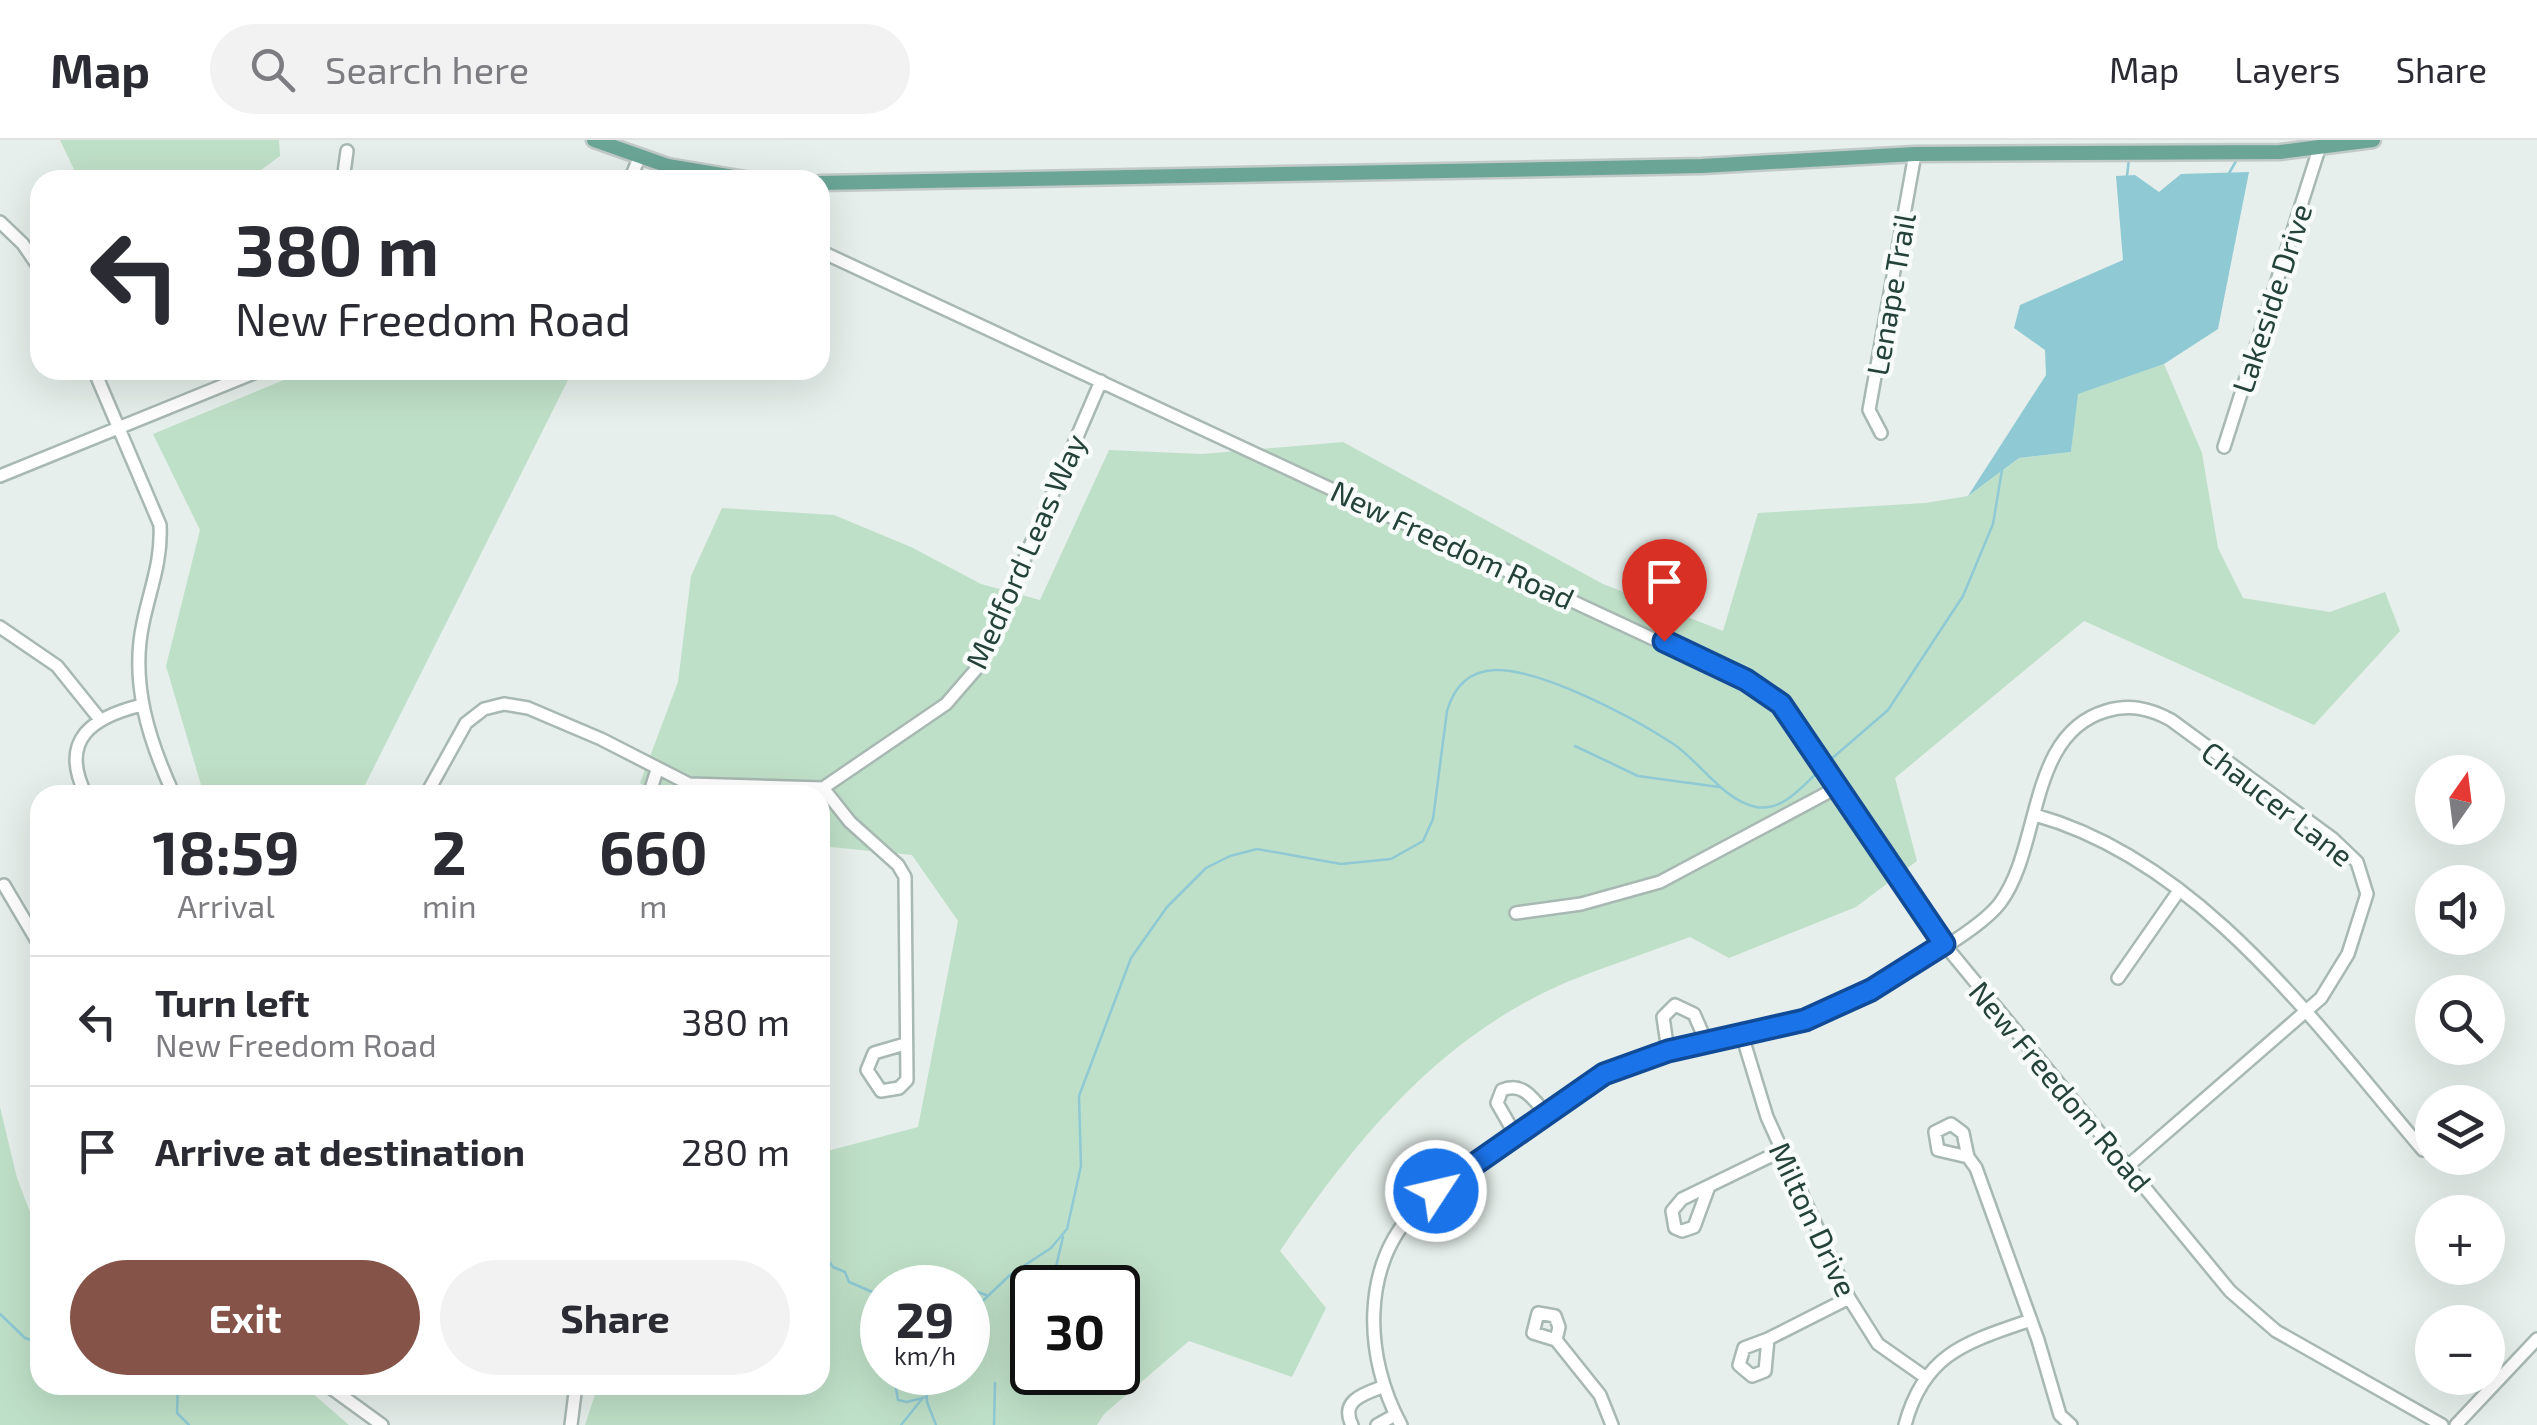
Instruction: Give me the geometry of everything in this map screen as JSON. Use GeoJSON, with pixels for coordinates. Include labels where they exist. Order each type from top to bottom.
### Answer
{"type":"FeatureCollection","features":[{"type":"Feature","properties":{"kind":"main road"},"geometry":{"type":"LineString","coordinates":[[594,140],[639,158],[700,170]]}},
{"type":"Feature","properties":{"kind":"main road"},"geometry":{"type":"LineString","coordinates":[[830,183],[1702,166],[2069,146],[2113,152],[2266,152],[2373,140]]}},
{"type":"Feature","properties":{"kind":"street","name":"Lakeside Drive"},"geometry":{"type":"LineString","coordinates":[[2224,447],[2319,149]]}},
{"type":"Feature","properties":{"kind":"street"},"geometry":{"type":"LineString","coordinates":[[344,170],[347,151]]}},
{"type":"Feature","properties":{"kind":"street","name":"Lenape Trail"},"geometry":{"type":"LineString","coordinates":[[1880,432],[1869,410],[1914,154]]}},
{"type":"Feature","properties":{"kind":"street"},"geometry":{"type":"LineString","coordinates":[[634,170],[639,158]]}},
{"type":"Feature","properties":{"kind":"street"},"geometry":{"type":"LineString","coordinates":[[0,222],[30,254]]}},
{"type":"Feature","properties":{"kind":"street","name":"New Freedom Road"},"geometry":{"type":"LineString","coordinates":[[830,256],[1726,670],[1781,704],[1944,944],[2247,1309],[2340,1370],[2442,1425]]}},
{"type":"Feature","properties":{"kind":"street"},"geometry":{"type":"LineString","coordinates":[[98,380],[157,513],[161,539],[141,634],[142,705],[170,785]]}},
{"type":"Feature","properties":{"kind":"street"},"geometry":{"type":"LineString","coordinates":[[0,476],[237,380]]}},
{"type":"Feature","properties":{"kind":"street","name":"Medford Leas Way"},"geometry":{"type":"LineString","coordinates":[[827,785],[946,704],[978,667],[1101,381]]}},
{"type":"Feature","properties":{"kind":"street"},"geometry":{"type":"LineString","coordinates":[[0,626],[50,659],[98,718]]}},
{"type":"Feature","properties":{"kind":"street"},"geometry":{"type":"LineString","coordinates":[[432,785],[466,723],[484,709],[504,704],[528,708],[563,722],[689,784],[722,785]]}},
{"type":"Feature","properties":{"kind":"street"},"geometry":{"type":"LineString","coordinates":[[82,785],[76,770],[78,753],[98,718],[142,705]]}},
{"type":"Feature","properties":{"kind":"street","name":"Chaucer Lane"},"geometry":{"type":"LineString","coordinates":[[1398,1420],[1382,1386],[1374,1322],[1379,1279],[1390,1250],[1425,1200],[1604,1074],[1668,1051],[1805,1020],[1844,1004],[1987,918],[2013,881],[2059,748],[2080,722],[2124,706],[2148,710],[2207,746],[2333,839],[2363,872],[2367,894],[2358,930],[2336,978],[2306,1014],[2129,1165]]}},
{"type":"Feature","properties":{"kind":"street"},"geometry":{"type":"LineString","coordinates":[[652,785],[657,770]]}},
{"type":"Feature","properties":{"kind":"street"},"geometry":{"type":"LineString","coordinates":[[1516,913],[1581,904],[1660,882],[1836,782]]}},
{"type":"Feature","properties":{"kind":"street"},"geometry":{"type":"LineString","coordinates":[[830,797],[850,822],[898,865],[905,877],[907,1080],[899,1088],[882,1091],[867,1070],[874,1054],[905,1044]]}},
{"type":"Feature","properties":{"kind":"street"},"geometry":{"type":"LineString","coordinates":[[2035,815],[2108,842],[2220,921],[2415,1141]]}},
{"type":"Feature","properties":{"kind":"street"},"geometry":{"type":"LineString","coordinates":[[4,885],[30,929]]}},
{"type":"Feature","properties":{"kind":"street"},"geometry":{"type":"LineString","coordinates":[[2118,978],[2178,892]]}},
{"type":"Feature","properties":{"kind":"street"},"geometry":{"type":"LineString","coordinates":[[1668,1051],[1663,1018],[1675,1006],[1694,1014],[1706,1041]]}},
{"type":"Feature","properties":{"kind":"street","name":"Milton Drive"},"geometry":{"type":"LineString","coordinates":[[1742,1034],[1751,1075],[1781,1150],[1849,1298],[1878,1344],[1925,1378]]}},
{"type":"Feature","properties":{"kind":"street"},"geometry":{"type":"LineString","coordinates":[[1516,1136],[1497,1103],[1502,1090],[1521,1088],[1546,1114]]}},
{"type":"Feature","properties":{"kind":"street"},"geometry":{"type":"LineString","coordinates":[[1708,1190],[1781,1150]]}},
{"type":"Feature","properties":{"kind":"street"},"geometry":{"type":"LineString","coordinates":[[1968,1157],[1976,1168],[2031,1320],[2056,1420],[2072,1425]]}},
{"type":"Feature","properties":{"kind":"street"},"geometry":{"type":"LineString","coordinates":[[1768,1339],[1849,1298]]}},
{"type":"Feature","properties":{"kind":"street"},"geometry":{"type":"LineString","coordinates":[[1905,1425],[1925,1378],[1950,1352],[2031,1320]]}},
{"type":"Feature","properties":{"kind":"street"},"geometry":{"type":"LineString","coordinates":[[2456,1425],[2537,1339]]}},
{"type":"Feature","properties":{"kind":"street"},"geometry":{"type":"LineString","coordinates":[[1556,1340],[1600,1395],[1612,1425]]}},
{"type":"Feature","properties":{"kind":"street"},"geometry":{"type":"LineString","coordinates":[[1352,1425],[1348,1411],[1353,1401],[1382,1386]]}},
{"type":"Feature","properties":{"kind":"street"},"geometry":{"type":"LineString","coordinates":[[341,1395],[382,1425]]}},
{"type":"Feature","properties":{"kind":"street"},"geometry":{"type":"LineString","coordinates":[[571,1425],[575,1395]]}},
{"type":"Feature","properties":{"kind":"street"},"geometry":{"type":"LineString","coordinates":[[1377,1425],[1398,1420]]}},
{"type":"Feature","properties":{"kind":"green space"},"geometry":{"type":"Polygon","coordinates":[[[60,140],[279,140],[280,156],[261,170],[74,170],[60,140]]]}},
{"type":"Feature","properties":{"kind":"green space"},"geometry":{"type":"Polygon","coordinates":[[[2164,364],[2202,453],[2218,548],[2243,598],[2330,612],[2385,592],[2400,631],[2314,725],[2084,621],[1895,778],[1917,861],[1856,907],[1729,958],[1690,937],[1567,982],[1479,1031],[1404,1095],[1339,1170],[1280,1251],[1326,1308],[1292,1377],[1189,1341],[1140,1383],[1140,1265],[1010,1265],[1010,1395],[1126,1395],[1097,1425],[585,1425],[595,1395],[830,1395],[830,1150],[918,1127],[958,921],[912,855],[830,847],[830,785],[640,783],[678,682],[691,576],[722,508],[834,515],[911,547],[981,584],[1040,600],[1109,450],[1202,454],[1343,442],[1603,584],[1723,631],[1758,513],[1925,503],[1968,496],[2019,458],[2071,452],[2077,394],[2164,364]]]}},
{"type":"Feature","properties":{"kind":"green space"},"geometry":{"type":"Polygon","coordinates":[[[284,380],[568,380],[365,785],[201,785],[166,666],[200,530],[153,434],[284,380]]]}},
{"type":"Feature","properties":{"kind":"green space"},"geometry":{"type":"Polygon","coordinates":[[[0,1107],[17,1178],[30,1212],[30,1395],[314,1395],[349,1425],[0,1425],[0,1107]]]}},
{"type":"Feature","properties":{"kind":"water"},"geometry":{"type":"Polygon","coordinates":[[[2249,172],[2218,329],[2164,364],[2078,394],[2071,452],[2019,458],[1968,496],[2046,375],[2045,350],[2014,328],[2020,305],[2123,260],[2116,176],[2135,175],[2159,192],[2181,174],[2249,172]]]}},
{"type":"Feature","properties":{"kind":"waterway"},"geometry":{"type":"LineString","coordinates":[[2228,175],[2239,156]]}},
{"type":"Feature","properties":{"kind":"waterway"},"geometry":{"type":"LineString","coordinates":[[2127,176],[2129,159]]}},
{"type":"Feature","properties":{"kind":"waterway"},"geometry":{"type":"LineString","coordinates":[[1829,761],[1888,710],[1963,596],[1993,524],[2002,470]]}},
{"type":"Feature","properties":{"kind":"waterway"},"geometry":{"type":"LineString","coordinates":[[990,1294],[1010,1275],[1051,1248],[1067,1229],[1081,1166],[1079,1096],[1131,958],[1167,907],[1206,868],[1257,849],[1341,864],[1391,859],[1423,841],[1433,819],[1447,711],[1458,688],[1470,677],[1485,671],[1514,672],[1586,696],[1672,743],[1732,797],[1756,807],[1783,802],[1820,770]]}},
{"type":"Feature","properties":{"kind":"waterway"},"geometry":{"type":"LineString","coordinates":[[1575,746],[1638,776],[1719,787]]}},
{"type":"Feature","properties":{"kind":"waterway"},"geometry":{"type":"LineString","coordinates":[[1056,1265],[1063,1237]]}},
{"type":"Feature","properties":{"kind":"waterway"},"geometry":{"type":"LineString","coordinates":[[830,1263],[845,1272],[849,1282],[860,1287]]}},
{"type":"Feature","properties":{"kind":"waterway"},"geometry":{"type":"LineString","coordinates":[[0,1314],[30,1340]]}},
{"type":"Feature","properties":{"kind":"waterway"},"geometry":{"type":"LineString","coordinates":[[994,1425],[995,1383]]}},
{"type":"Feature","properties":{"kind":"waterway"},"geometry":{"type":"LineString","coordinates":[[178,1395],[177,1413],[189,1425]]}},
{"type":"Feature","properties":{"kind":"waterway"},"geometry":{"type":"LineString","coordinates":[[897,1395],[898,1400],[907,1402],[926,1397]]}},
{"type":"Feature","properties":{"kind":"waterway"},"geometry":{"type":"LineString","coordinates":[[927,1395],[936,1425]]}},
{"type":"Feature","properties":{"kind":"waterway"},"geometry":{"type":"LineString","coordinates":[[901,1425],[922,1399]]}},
{"type":"Feature","properties":{"kind":"route"},"geometry":{"type":"LineString","coordinates":[[1436,1191],[1604,1074],[1668,1051],[1805,1020],[1871,990],[1944,944],[1781,704],[1746,680],[1664,641]]}}]}
